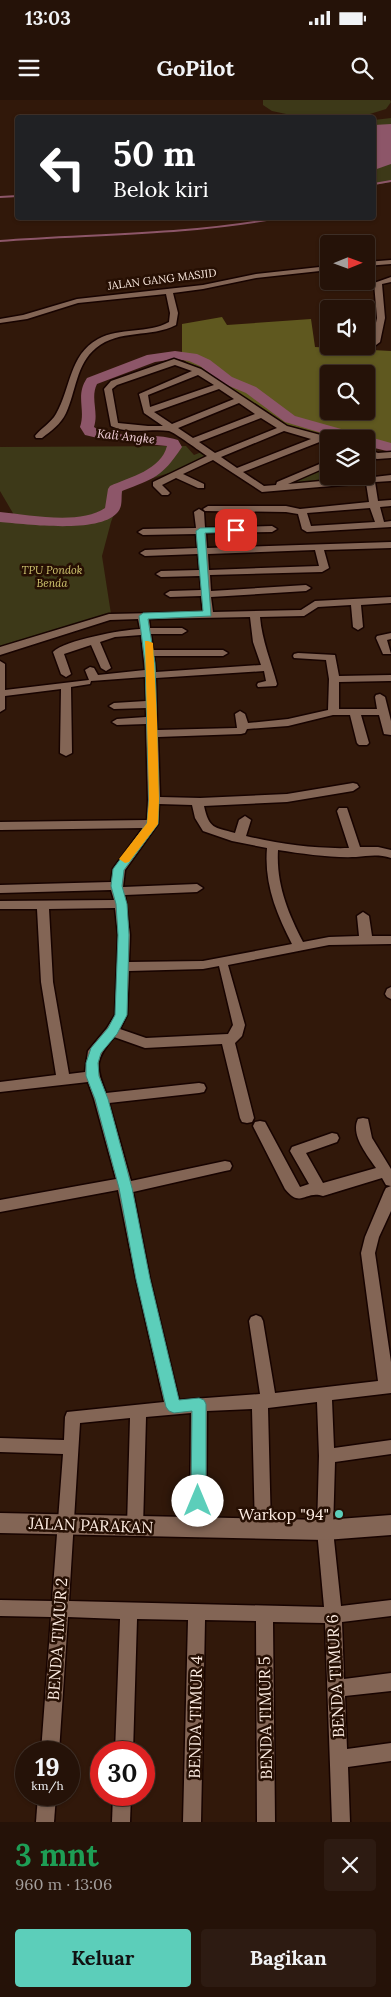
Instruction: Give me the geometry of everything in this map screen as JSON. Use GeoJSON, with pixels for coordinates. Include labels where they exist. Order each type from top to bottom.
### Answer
{"type":"FeatureCollection","features":[{"type":"Feature","properties":{"kind":"street"},"geometry":{"type":"LineString","coordinates":[[375,263],[388,262],[391,277],[378,283],[386,318],[376,342]]}},
{"type":"Feature","properties":{"kind":"street","name":"JALAN GANG MASJID"},"geometry":{"type":"LineString","coordinates":[[0,321],[24,317],[70,302],[210,286],[256,276],[320,269]]}},
{"type":"Feature","properties":{"kind":"street"},"geometry":{"type":"LineString","coordinates":[[39,436],[60,415],[76,366],[95,344],[122,333],[162,328],[173,323],[174,313],[169,291]]}},
{"type":"Feature","properties":{"kind":"street"},"geometry":{"type":"LineString","coordinates":[[240,399],[171,428],[148,429],[114,424],[108,393],[109,386],[174,362],[183,363],[240,399],[284,428],[320,438]]}},
{"type":"Feature","properties":{"kind":"street"},"geometry":{"type":"LineString","coordinates":[[148,429],[149,413],[143,394],[198,372]]}},
{"type":"Feature","properties":{"kind":"street"},"geometry":{"type":"LineString","coordinates":[[149,413],[219,386]]}},
{"type":"Feature","properties":{"kind":"street"},"geometry":{"type":"LineString","coordinates":[[149,413],[236,472],[266,489]]}},
{"type":"Feature","properties":{"kind":"street"},"geometry":{"type":"LineString","coordinates":[[191,442],[262,414]]}},
{"type":"Feature","properties":{"kind":"street"},"geometry":{"type":"LineString","coordinates":[[165,493],[155,484],[213,457],[284,428]]}},
{"type":"Feature","properties":{"kind":"street"},"geometry":{"type":"LineString","coordinates":[[236,472],[320,441]]}},
{"type":"Feature","properties":{"kind":"street"},"geometry":{"type":"LineString","coordinates":[[375,456],[391,455]]}},
{"type":"Feature","properties":{"kind":"street"},"geometry":{"type":"LineString","coordinates":[[266,489],[320,468]]}},
{"type":"Feature","properties":{"kind":"street"},"geometry":{"type":"LineString","coordinates":[[177,475],[201,486]]}},
{"type":"Feature","properties":{"kind":"street"},"geometry":{"type":"LineString","coordinates":[[375,479],[391,478]]}},
{"type":"Feature","properties":{"kind":"street"},"geometry":{"type":"LineString","coordinates":[[247,491],[320,484]]}},
{"type":"Feature","properties":{"kind":"street"},"geometry":{"type":"LineString","coordinates":[[370,485],[380,524]]}},
{"type":"Feature","properties":{"kind":"street"},"geometry":{"type":"LineString","coordinates":[[280,488],[286,509]]}},
{"type":"Feature","properties":{"kind":"street"},"geometry":{"type":"LineString","coordinates":[[208,614],[200,531],[204,510],[286,509],[302,512],[391,503]]}},
{"type":"Feature","properties":{"kind":"street"},"geometry":{"type":"LineString","coordinates":[[302,512],[307,529],[391,524]]}},
{"type":"Feature","properties":{"kind":"street"},"geometry":{"type":"LineString","coordinates":[[143,532],[272,529]]}},
{"type":"Feature","properties":{"kind":"street"},"geometry":{"type":"LineString","coordinates":[[145,553],[391,545]]}},
{"type":"Feature","properties":{"kind":"street"},"geometry":{"type":"LineString","coordinates":[[160,574],[322,569],[324,568],[319,548]]}},
{"type":"Feature","properties":{"kind":"street"},"geometry":{"type":"LineString","coordinates":[[170,594],[206,594],[306,588]]}},
{"type":"Feature","properties":{"kind":"street"},"geometry":{"type":"LineString","coordinates":[[0,652],[108,617],[304,613],[315,604],[391,600]]}},
{"type":"Feature","properties":{"kind":"street"},"geometry":{"type":"LineString","coordinates":[[356,602],[358,627]]}},
{"type":"Feature","properties":{"kind":"street"},"geometry":{"type":"LineString","coordinates":[[256,613],[256,635],[261,656],[268,668],[272,684],[262,685]]}},
{"type":"Feature","properties":{"kind":"street"},"geometry":{"type":"LineString","coordinates":[[143,616],[149,653],[152,704],[154,800],[152,824],[121,865],[117,888],[121,904],[124,967],[121,1015],[93,1058],[92,1076],[102,1099],[125,1186],[143,1279],[174,1407]]}},
{"type":"Feature","properties":{"kind":"street"},"geometry":{"type":"LineString","coordinates":[[66,753],[66,680],[58,652],[114,634],[146,631],[182,631]]}},
{"type":"Feature","properties":{"kind":"street"},"geometry":{"type":"LineString","coordinates":[[387,652],[381,638],[391,636]]}},
{"type":"Feature","properties":{"kind":"street"},"geometry":{"type":"LineString","coordinates":[[94,639],[106,668]]}},
{"type":"Feature","properties":{"kind":"street"},"geometry":{"type":"LineString","coordinates":[[149,653],[223,653]]}},
{"type":"Feature","properties":{"kind":"street"},"geometry":{"type":"LineString","coordinates":[[298,656],[330,657],[334,679],[332,712]]}},
{"type":"Feature","properties":{"kind":"street"},"geometry":{"type":"LineString","coordinates":[[0,664],[0,709]]}},
{"type":"Feature","properties":{"kind":"street"},"geometry":{"type":"LineString","coordinates":[[90,670],[94,679],[150,674],[202,674],[220,670],[268,668]]}},
{"type":"Feature","properties":{"kind":"street"},"geometry":{"type":"LineString","coordinates":[[334,679],[389,678]]}},
{"type":"Feature","properties":{"kind":"street"},"geometry":{"type":"LineString","coordinates":[[0,693],[66,680],[86,682]]}},
{"type":"Feature","properties":{"kind":"street"},"geometry":{"type":"LineString","coordinates":[[380,697],[388,732]]}},
{"type":"Feature","properties":{"kind":"street"},"geometry":{"type":"LineString","coordinates":[[114,706],[152,704]]}},
{"type":"Feature","properties":{"kind":"street"},"geometry":{"type":"LineString","coordinates":[[243,726],[307,719],[332,712],[355,714],[382,712]]}},
{"type":"Feature","properties":{"kind":"street"},"geometry":{"type":"LineString","coordinates":[[152,734],[239,731],[242,730],[243,726],[240,714]]}},
{"type":"Feature","properties":{"kind":"street"},"geometry":{"type":"LineString","coordinates":[[355,714],[363,743]]}},
{"type":"Feature","properties":{"kind":"street"},"geometry":{"type":"LineString","coordinates":[[117,722],[152,720]]}},
{"type":"Feature","properties":{"kind":"street"},"geometry":{"type":"LineString","coordinates":[[154,800],[200,802],[287,798],[353,788]]}},
{"type":"Feature","properties":{"kind":"street"},"geometry":{"type":"LineString","coordinates":[[200,802],[198,805],[201,818],[207,828],[273,846],[307,850],[356,853],[381,852],[391,854]]}},
{"type":"Feature","properties":{"kind":"street"},"geometry":{"type":"LineString","coordinates":[[343,811],[356,853]]}},
{"type":"Feature","properties":{"kind":"street"},"geometry":{"type":"LineString","coordinates":[[240,837],[245,820]]}},
{"type":"Feature","properties":{"kind":"street"},"geometry":{"type":"LineString","coordinates":[[0,826],[152,824]]}},
{"type":"Feature","properties":{"kind":"street"},"geometry":{"type":"LineString","coordinates":[[273,846],[271,856],[276,894],[281,912],[300,947]]}},
{"type":"Feature","properties":{"kind":"street"},"geometry":{"type":"LineString","coordinates":[[0,889],[197,888]]}},
{"type":"Feature","properties":{"kind":"street"},"geometry":{"type":"LineString","coordinates":[[0,905],[121,904]]}},
{"type":"Feature","properties":{"kind":"street"},"geometry":{"type":"LineString","coordinates":[[43,905],[47,982],[63,1080]]}},
{"type":"Feature","properties":{"kind":"street"},"geometry":{"type":"LineString","coordinates":[[363,916],[366,940]]}},
{"type":"Feature","properties":{"kind":"street"},"geometry":{"type":"LineString","coordinates":[[124,967],[203,965],[329,941],[391,940]]}},
{"type":"Feature","properties":{"kind":"street"},"geometry":{"type":"LineString","coordinates":[[112,1031],[145,1043],[228,1040],[237,1032],[239,1025],[224,968]]}},
{"type":"Feature","properties":{"kind":"street"},"geometry":{"type":"LineString","coordinates":[[228,1040],[247,1118]]}},
{"type":"Feature","properties":{"kind":"street"},"geometry":{"type":"LineString","coordinates":[[0,1087],[92,1076]]}},
{"type":"Feature","properties":{"kind":"street"},"geometry":{"type":"LineString","coordinates":[[102,1099],[199,1088]]}},
{"type":"Feature","properties":{"kind":"street"},"geometry":{"type":"LineString","coordinates":[[332,1138],[296,1152],[318,1187],[323,1190],[388,1176],[365,1139],[363,1123]]}},
{"type":"Feature","properties":{"kind":"street"},"geometry":{"type":"LineString","coordinates":[[260,1126],[296,1193],[299,1194],[318,1187]]}},
{"type":"Feature","properties":{"kind":"street"},"geometry":{"type":"LineString","coordinates":[[0,1206],[125,1186],[225,1166]]}},
{"type":"Feature","properties":{"kind":"street"},"geometry":{"type":"LineString","coordinates":[[135,1527],[138,1410],[199,1404],[264,1401],[389,1386],[368,1253],[369,1242],[386,1210],[391,1192]]}},
{"type":"Feature","properties":{"kind":"street"},"geometry":{"type":"LineString","coordinates":[[256,1320],[264,1401],[262,1529]]}},
{"type":"Feature","properties":{"kind":"street","name":"BENDA TIMUR 6"},"geometry":{"type":"LineString","coordinates":[[324,1393],[327,1456],[325,1530],[333,1615],[341,1822]]}},
{"type":"Feature","properties":{"kind":"street"},"geometry":{"type":"LineString","coordinates":[[198,1528],[199,1404]]}},
{"type":"Feature","properties":{"kind":"street","name":"BENDA TIMUR 2"},"geometry":{"type":"LineString","coordinates":[[51,1741],[73,1418],[75,1415],[138,1410]]}},
{"type":"Feature","properties":{"kind":"street"},"geometry":{"type":"LineString","coordinates":[[0,1445],[70,1447]]}},
{"type":"Feature","properties":{"kind":"street"},"geometry":{"type":"LineString","coordinates":[[327,1456],[391,1447]]}},
{"type":"Feature","properties":{"kind":"street","name":"JALAN PARAKAN"},"geometry":{"type":"LineString","coordinates":[[0,1522],[135,1527],[325,1530],[391,1525]]}},
{"type":"Feature","properties":{"kind":"street"},"geometry":{"type":"LineString","coordinates":[[0,1608],[333,1615],[391,1608]]}},
{"type":"Feature","properties":{"kind":"street"},"geometry":{"type":"LineString","coordinates":[[124,1741],[130,1610]]}},
{"type":"Feature","properties":{"kind":"street","name":"BENDA TIMUR 4"},"geometry":{"type":"LineString","coordinates":[[192,1822],[197,1612]]}},
{"type":"Feature","properties":{"kind":"street","name":"BENDA TIMUR 5"},"geometry":{"type":"LineString","coordinates":[[264,1614],[266,1822]]}},
{"type":"Feature","properties":{"kind":"street"},"geometry":{"type":"LineString","coordinates":[[336,1689],[391,1682]]}},
{"type":"Feature","properties":{"kind":"street"},"geometry":{"type":"LineString","coordinates":[[339,1759],[391,1752]]}},
{"type":"Feature","properties":{"kind":"street"},"geometry":{"type":"LineString","coordinates":[[45,1822],[46,1806]]}},
{"type":"Feature","properties":{"kind":"street"},"geometry":{"type":"LineString","coordinates":[[121,1822],[122,1806]]}},
{"type":"Feature","properties":{"kind":"green space"},"geometry":{"type":"Polygon","coordinates":[[[263,100],[390,100],[391,102],[386,109],[370,114],[286,114],[272,111],[263,105],[263,100]]]}},
{"type":"Feature","properties":{"kind":"green space"},"geometry":{"type":"Polygon","coordinates":[[[391,118],[391,182],[376,185],[376,120],[391,118]]]}},
{"type":"Feature","properties":{"kind":"green space","name":"TPU Pondok Benda"},"geometry":{"type":"Polygon","coordinates":[[[186,446],[194,455],[204,451],[211,458],[172,475],[169,473],[124,487],[111,522],[102,556],[111,614],[0,648],[0,520],[17,520],[0,491],[0,447],[186,446]]]}},
{"type":"Feature","properties":{"kind":"green space"},"geometry":{"type":"Polygon","coordinates":[[[320,467],[320,483],[275,486],[320,467]]]}},
{"type":"Feature","properties":{"kind":"shaded area"},"geometry":{"type":"Polygon","coordinates":[[[391,124],[391,164],[376,169],[376,125],[391,124]]]}},
{"type":"Feature","properties":{"kind":"shaded area"},"geometry":{"type":"Polygon","coordinates":[[[222,317],[227,325],[311,319],[315,347],[320,347],[320,355],[375,355],[375,350],[391,351],[391,450],[375,447],[375,430],[320,430],[320,435],[286,426],[182,359],[182,324],[222,317]]]}},
{"type":"Feature","properties":{"kind":"waterway"},"geometry":{"type":"LineString","coordinates":[[376,184],[391,181]]}},
{"type":"Feature","properties":{"kind":"waterway"},"geometry":{"type":"LineString","coordinates":[[0,197],[15,196]]}},
{"type":"Feature","properties":{"kind":"waterway"},"geometry":{"type":"LineString","coordinates":[[0,241],[174,231],[266,220]]}},
{"type":"Feature","properties":{"kind":"waterway","name":"Kali Angke"},"geometry":{"type":"LineString","coordinates":[[0,517],[58,522],[91,520],[103,517],[113,509],[115,489],[152,474],[164,463],[175,447],[173,443],[106,436],[90,432],[87,427],[89,421],[87,393],[92,381],[152,358],[175,355],[192,357],[205,363],[227,380],[251,390],[290,419],[327,430]]}},
{"type":"Feature","properties":{"kind":"waterway","name":"Kali Angke"},"geometry":{"type":"LineString","coordinates":[[375,444],[391,448]]}},
{"type":"Feature","properties":{"kind":"slow traffic"},"geometry":{"type":"LineString","coordinates":[[125,859],[152,824],[154,800],[148,643]]}},
{"type":"Feature","properties":{"kind":"place","name":"Warkop \"94\""},"geometry":{"type":"Point","coordinates":[339,1514]}},
{"type":"Feature","properties":{"kind":"route"},"geometry":{"type":"LineString","coordinates":[[198,1501],[199,1404],[174,1407],[143,1279],[126,1188],[102,1099],[92,1076],[92,1063],[96,1051],[119,1021],[121,1015],[124,935],[121,904],[117,891],[119,869],[152,824],[154,800],[150,663],[143,616],[208,614],[200,531],[236,530]]}}]}
